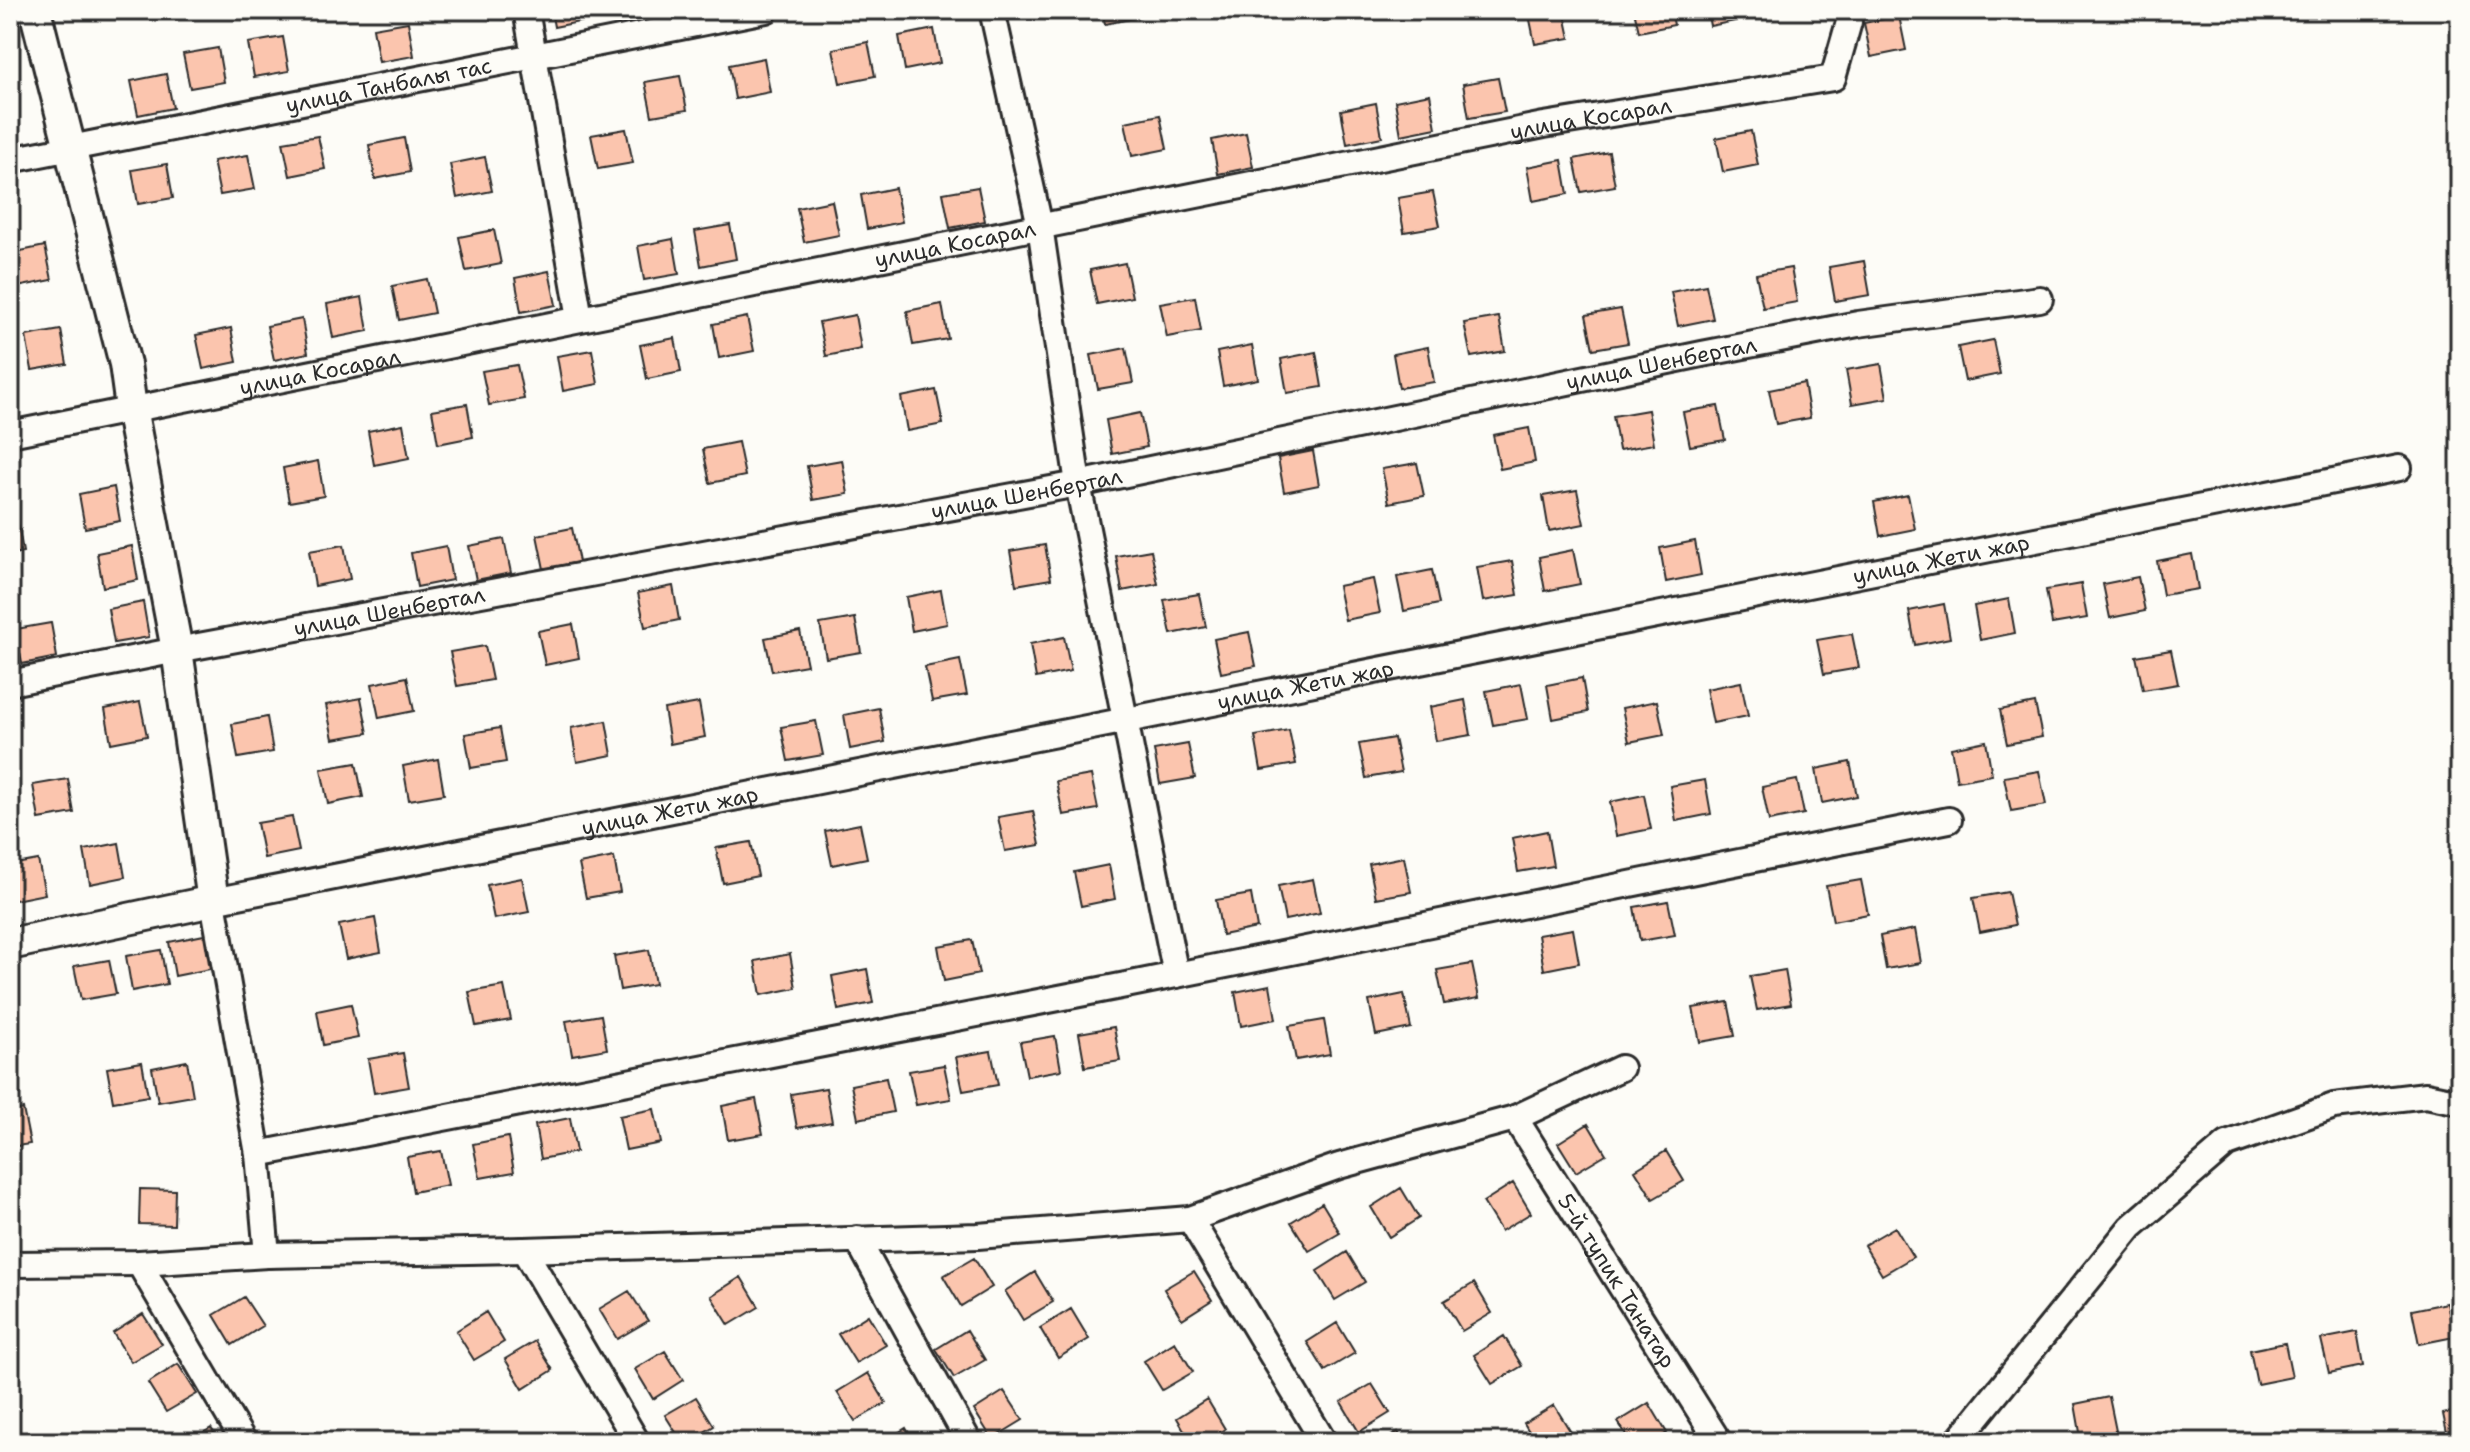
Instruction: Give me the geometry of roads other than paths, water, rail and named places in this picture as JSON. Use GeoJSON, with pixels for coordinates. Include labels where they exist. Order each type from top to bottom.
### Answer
{"type":"FeatureCollection","features":[{"type":"Feature","properties":{"kind":"street"},"geometry":{"type":"LineString","coordinates":[[35,10],[125,364],[177,650],[213,901],[258,1154],[267,1255]]}},
{"type":"Feature","properties":{"kind":"street"},"geometry":{"type":"LineString","coordinates":[[526,10],[580,318]]}},
{"type":"Feature","properties":{"kind":"street","name":"улица Танбалы тас"},"geometry":{"type":"LineString","coordinates":[[10,160],[766,10]]}},
{"type":"Feature","properties":{"kind":"street"},"geometry":{"type":"LineString","coordinates":[[992,10],[1040,226],[1078,484],[1176,975]]}},
{"type":"Feature","properties":{"kind":"street","name":"улица Косарал"},"geometry":{"type":"LineString","coordinates":[[10,434],[1544,125],[1833,78],[1849,22],[1847,10]]}},
{"type":"Feature","properties":{"kind":"street","name":"улица Шенбертал"},"geometry":{"type":"LineString","coordinates":[[10,683],[1078,484],[1858,324],[2040,299]]}},
{"type":"Feature","properties":{"kind":"street","name":"улица Жети жар"},"geometry":{"type":"LineString","coordinates":[[213,901],[2399,468]]}},
{"type":"Feature","properties":{"kind":"street"},"geometry":{"type":"LineString","coordinates":[[258,1154],[1949,820]]}},
{"type":"Feature","properties":{"kind":"street"},"geometry":{"type":"LineString","coordinates":[[10,944],[213,901]]}},
{"type":"Feature","properties":{"kind":"street"},"geometry":{"type":"LineString","coordinates":[[10,1264],[139,1263],[267,1255],[978,1236],[1190,1219],[1339,1166],[1515,1118],[1621,1068]]}},
{"type":"Feature","properties":{"kind":"street"},"geometry":{"type":"LineString","coordinates":[[1957,1442],[2131,1227],[2227,1144],[2334,1106],[2426,1095],[2460,1102]]}},
{"type":"Feature","properties":{"kind":"street","name":"5-й тупик Танатар"},"geometry":{"type":"LineString","coordinates":[[1515,1118],[1719,1442]]}},
{"type":"Feature","properties":{"kind":"street"},"geometry":{"type":"LineString","coordinates":[[1190,1219],[1324,1442]]}},
{"type":"Feature","properties":{"kind":"street"},"geometry":{"type":"LineString","coordinates":[[857,1239],[969,1442]]}},
{"type":"Feature","properties":{"kind":"street"},"geometry":{"type":"LineString","coordinates":[[524,1250],[637,1442]]}},
{"type":"Feature","properties":{"kind":"street"},"geometry":{"type":"LineString","coordinates":[[139,1263],[244,1442]]}}]}
